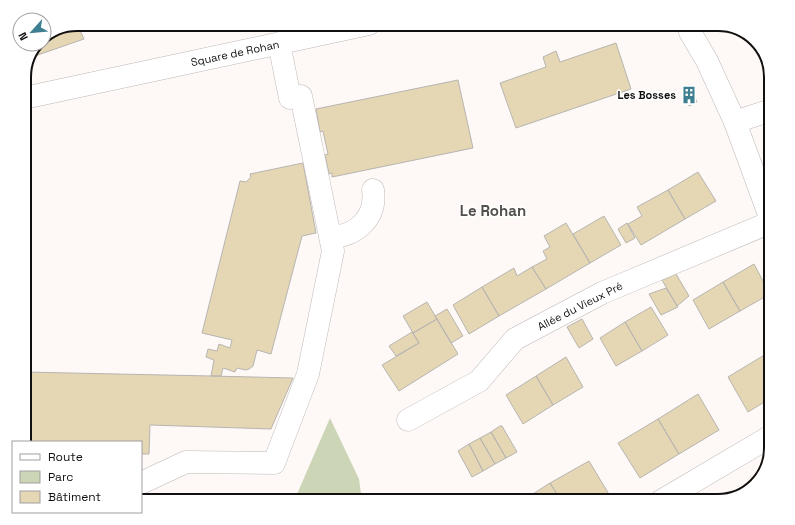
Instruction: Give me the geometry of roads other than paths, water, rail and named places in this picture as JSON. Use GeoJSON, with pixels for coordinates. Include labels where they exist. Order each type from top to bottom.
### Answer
{"type":"FeatureCollection","features":[{"type":"Feature","properties":{"kind":"street","name":"Square de Rohan"},"geometry":{"type":"LineString","coordinates":[[31,97],[336,31]]}},
{"type":"Feature","properties":{"kind":"street"},"geometry":{"type":"LineString","coordinates":[[687,31],[707,61],[735,122],[764,202]]}},
{"type":"Feature","properties":{"kind":"street"},"geometry":{"type":"LineString","coordinates":[[142,483],[186,462],[274,463],[308,374],[333,251],[301,96],[290,98],[279,43]]}},
{"type":"Feature","properties":{"kind":"street"},"geometry":{"type":"LineString","coordinates":[[735,122],[764,112]]}},
{"type":"Feature","properties":{"kind":"street"},"geometry":{"type":"LineString","coordinates":[[331,237],[341,237],[352,233],[363,225],[371,212],[374,199],[373,190]]}},
{"type":"Feature","properties":{"kind":"street","name":"Allée du Vieux Pré"},"geometry":{"type":"LineString","coordinates":[[408,420],[479,381],[515,339],[602,293],[764,224]]}},
{"type":"Feature","properties":{"kind":"street"},"geometry":{"type":"LineString","coordinates":[[674,494],[764,440]]}},
{"type":"Feature","properties":{"kind":"place","name":"Les Bosses"},"geometry":{"type":"Point","coordinates":[689,95]}},
{"type":"Feature","properties":{"kind":"district","name":"Le Rohan"},"geometry":{"type":"Point","coordinates":[493,211]}}]}
